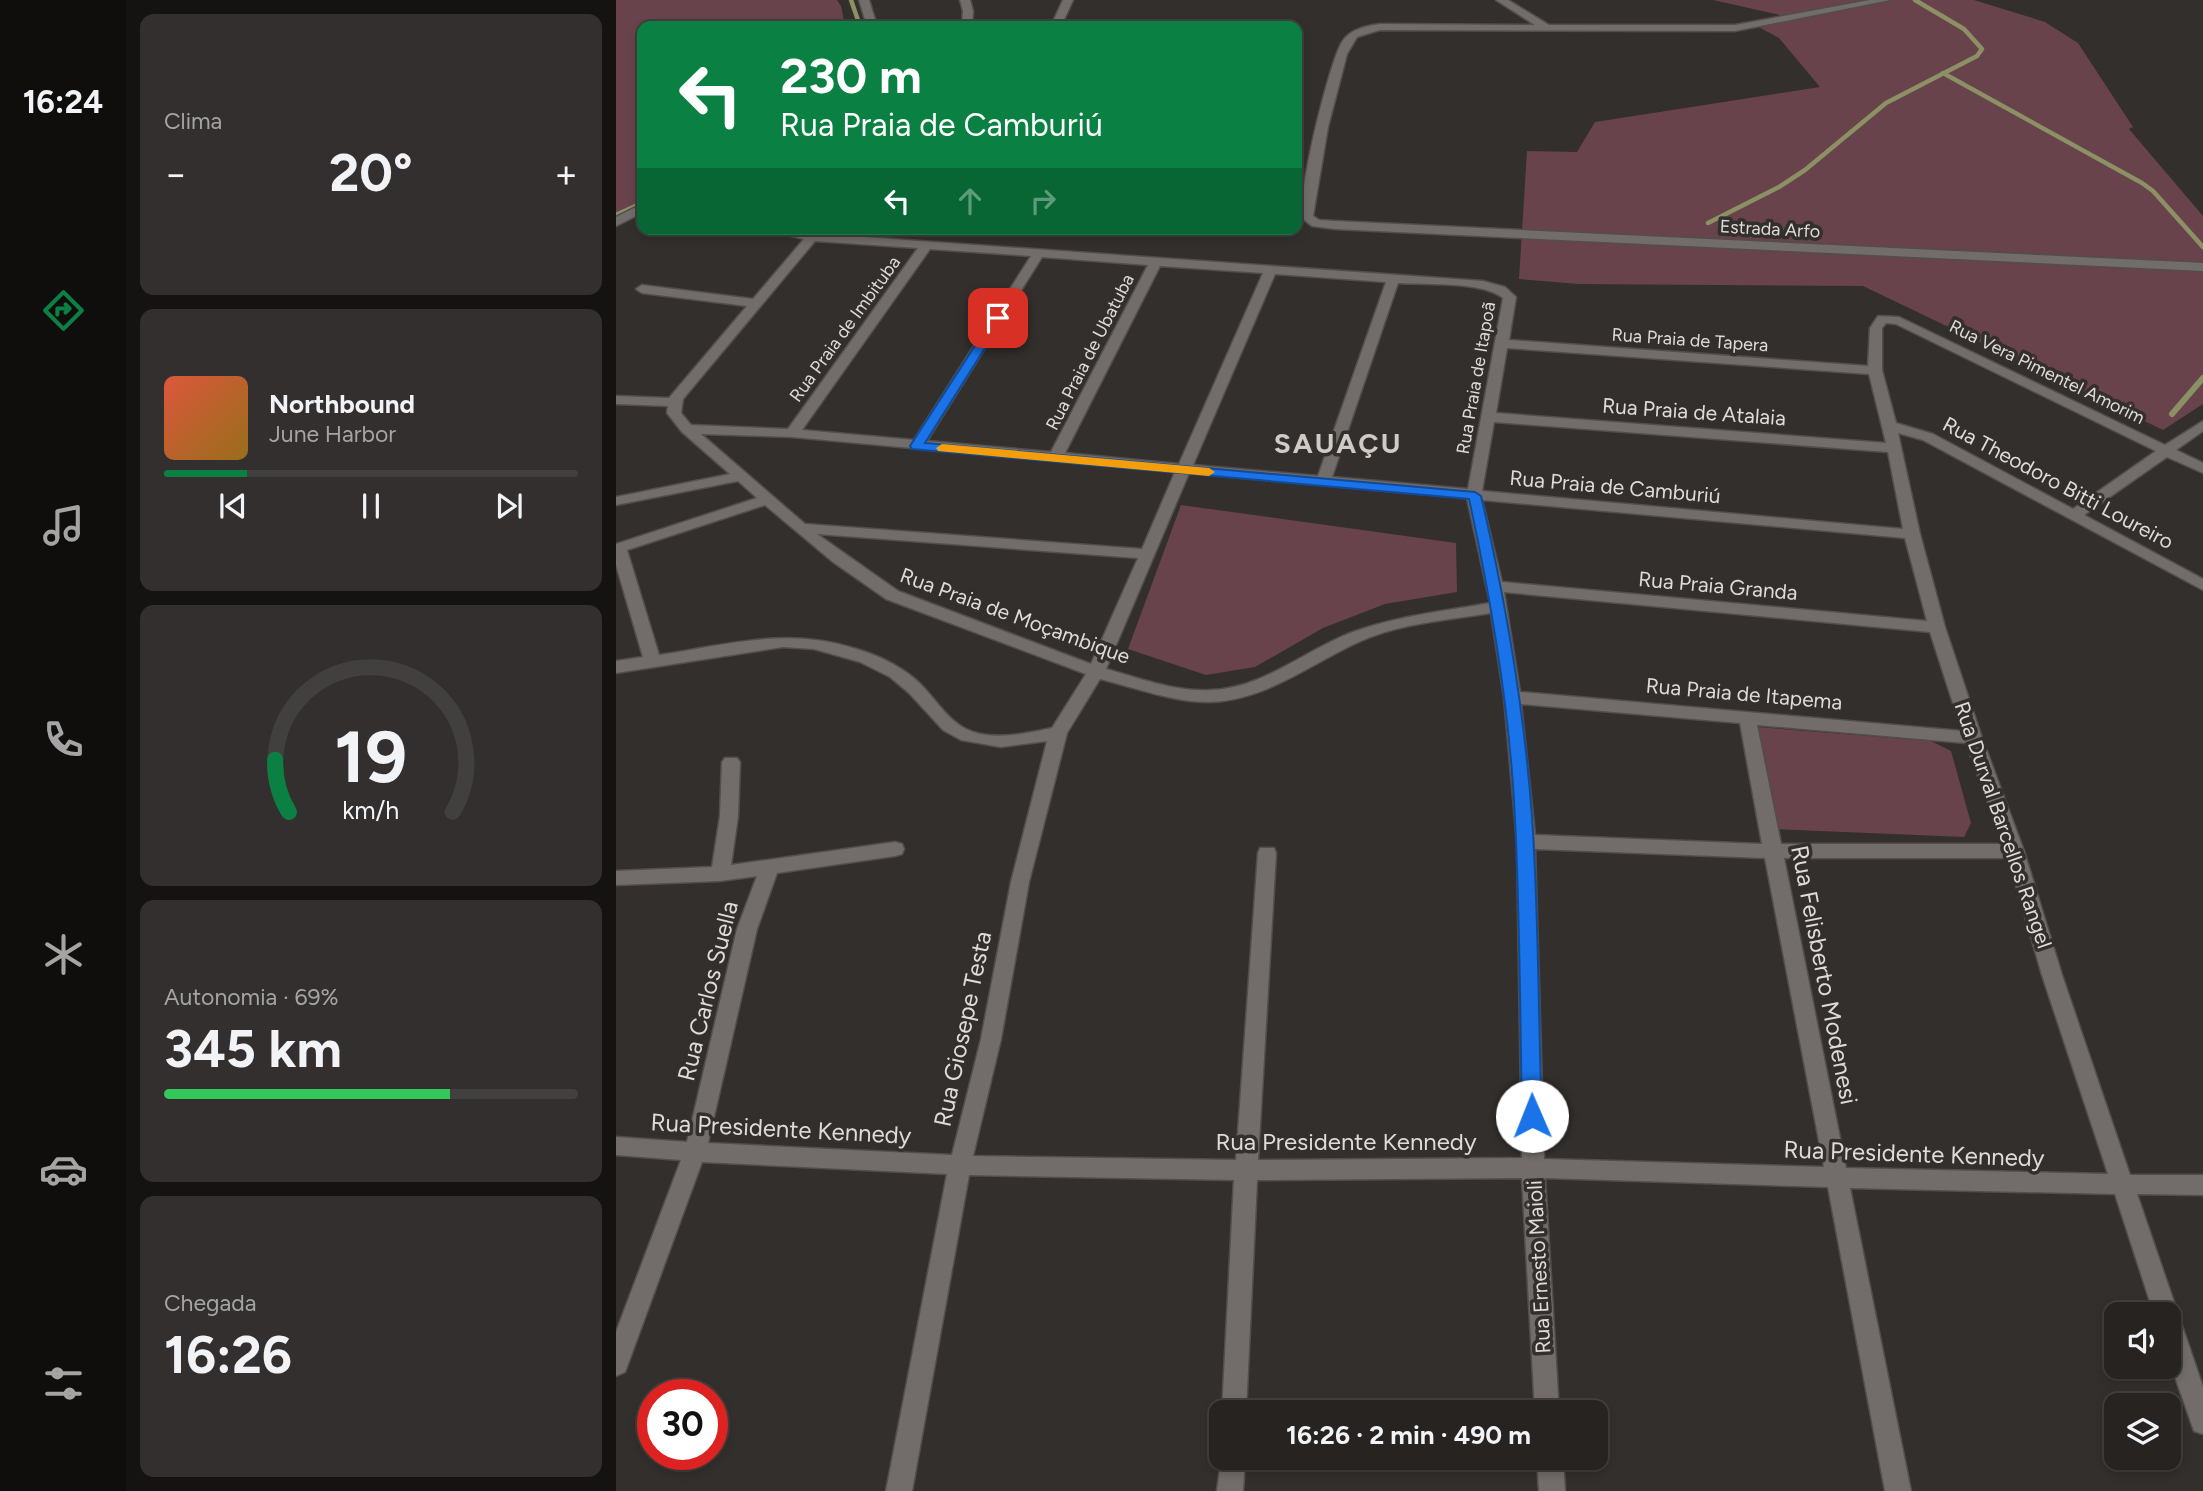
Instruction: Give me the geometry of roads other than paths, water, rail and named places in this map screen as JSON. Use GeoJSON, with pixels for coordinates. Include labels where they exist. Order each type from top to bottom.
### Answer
{"type":"FeatureCollection","features":[{"type":"Feature","properties":{"kind":"street"},"geometry":{"type":"LineString","coordinates":[[864,0],[870,21]]}},
{"type":"Feature","properties":{"kind":"street"},"geometry":{"type":"LineString","coordinates":[[965,0],[967,21]]}},
{"type":"Feature","properties":{"kind":"street"},"geometry":{"type":"LineString","coordinates":[[1059,21],[1068,0]]}},
{"type":"Feature","properties":{"kind":"street"},"geometry":{"type":"LineString","coordinates":[[1501,0],[1546,27],[1735,28],[1885,0]]}},
{"type":"Feature","properties":{"kind":"street","name":"Estrada Arfo"},"geometry":{"type":"LineString","coordinates":[[1546,27],[1380,27],[1369,28],[1352,37],[1343,52],[1329,102],[1307,217],[1311,221],[1335,225],[2203,267]]}},
{"type":"Feature","properties":{"kind":"street"},"geometry":{"type":"LineString","coordinates":[[616,222],[637,211]]}},
{"type":"Feature","properties":{"kind":"street"},"geometry":{"type":"LineString","coordinates":[[616,400],[675,402],[813,235]]}},
{"type":"Feature","properties":{"kind":"street"},"geometry":{"type":"LineString","coordinates":[[836,235],[1393,280],[1323,481]]}},
{"type":"Feature","properties":{"kind":"street","name":"Rua Praia de Imbituba"},"geometry":{"type":"LineString","coordinates":[[792,433],[928,244]]}},
{"type":"Feature","properties":{"kind":"street"},"geometry":{"type":"LineString","coordinates":[[916,446],[1039,253]]}},
{"type":"Feature","properties":{"kind":"street","name":"Rua Praia de Ubatuba"},"geometry":{"type":"LineString","coordinates":[[1055,458],[1156,261]]}},
{"type":"Feature","properties":{"kind":"street","name":"Rua Giosepe Testa"},"geometry":{"type":"LineString","coordinates":[[899,1491],[960,1166],[991,1039],[1020,882],[1058,733],[1096,672],[1270,270]]}},
{"type":"Feature","properties":{"kind":"street","name":"Rua Praia de Itapoã"},"geometry":{"type":"LineString","coordinates":[[1393,280],[1483,285],[1501,290],[1510,297],[1475,496]]}},
{"type":"Feature","properties":{"kind":"street"},"geometry":{"type":"LineString","coordinates":[[642,289],[756,303]]}},
{"type":"Feature","properties":{"kind":"street","name":"Rua Vera Pimentel Amorim"},"geometry":{"type":"LineString","coordinates":[[1876,328],[1883,319],[1899,321],[2203,469]]}},
{"type":"Feature","properties":{"kind":"street","name":"Rua Durval Barcellos Rangel"},"geometry":{"type":"LineString","coordinates":[[1876,328],[1875,370],[1890,426],[1912,534],[1937,627],[1973,737],[2015,851],[2121,1185],[2162,1302]]}},
{"type":"Feature","properties":{"kind":"street","name":"Rua Praia de Tapera"},"geometry":{"type":"LineString","coordinates":[[1503,344],[1875,370]]}},
{"type":"Feature","properties":{"kind":"street","name":"Rua Praia de Moçambique"},"geometry":{"type":"LineString","coordinates":[[675,402],[674,413],[687,429],[870,582],[907,603],[1096,672],[1185,695],[1236,694],[1257,688],[1372,631],[1393,624],[1498,607]]}},
{"type":"Feature","properties":{"kind":"street","name":"Rua Praia de Atalaia"},"geometry":{"type":"LineString","coordinates":[[1490,417],[1894,448]]}},
{"type":"Feature","properties":{"kind":"street"},"geometry":{"type":"LineString","coordinates":[[2073,516],[2203,425]]}},
{"type":"Feature","properties":{"kind":"street","name":"Rua Theodoro Bitti Loureiro"},"geometry":{"type":"LineString","coordinates":[[1890,426],[1928,438],[2203,584]]}},
{"type":"Feature","properties":{"kind":"street","name":"Rua Praia de Camburiú"},"geometry":{"type":"LineString","coordinates":[[687,429],[792,433],[1912,534]]}},
{"type":"Feature","properties":{"kind":"street"},"geometry":{"type":"LineString","coordinates":[[616,500],[743,476]]}},
{"type":"Feature","properties":{"kind":"street","name":"Rua Ernesto Maioli"},"geometry":{"type":"LineString","coordinates":[[1475,496],[1495,586],[1512,697],[1526,842],[1533,1168],[1547,1400]]}},
{"type":"Feature","properties":{"kind":"street"},"geometry":{"type":"LineString","coordinates":[[652,660],[617,549],[769,499]]}},
{"type":"Feature","properties":{"kind":"street"},"geometry":{"type":"LineString","coordinates":[[805,529],[1145,554]]}},
{"type":"Feature","properties":{"kind":"street","name":"Rua Praia Granda"},"geometry":{"type":"LineString","coordinates":[[1495,586],[1937,627]]}},
{"type":"Feature","properties":{"kind":"street"},"geometry":{"type":"LineString","coordinates":[[616,667],[783,642],[819,642],[891,671],[909,683],[947,726],[967,736],[1007,740],[1058,733]]}},
{"type":"Feature","properties":{"kind":"street","name":"Rua Praia de Itapema"},"geometry":{"type":"LineString","coordinates":[[1512,697],[1973,737]]}},
{"type":"Feature","properties":{"kind":"street","name":"Rua Felisberto Modenesi"},"geometry":{"type":"LineString","coordinates":[[1747,717],[1898,1491]]}},
{"type":"Feature","properties":{"kind":"street"},"geometry":{"type":"LineString","coordinates":[[720,874],[729,816],[731,762]]}},
{"type":"Feature","properties":{"kind":"street"},"geometry":{"type":"LineString","coordinates":[[1526,842],[1773,851],[2015,851]]}},
{"type":"Feature","properties":{"kind":"street"},"geometry":{"type":"LineString","coordinates":[[616,878],[720,874],[895,849]]}},
{"type":"Feature","properties":{"kind":"street"},"geometry":{"type":"LineString","coordinates":[[1235,1400],[1246,1170],[1267,853]]}},
{"type":"Feature","properties":{"kind":"street","name":"Rua Carlos Suella"},"geometry":{"type":"LineString","coordinates":[[616,1364],[695,1152],[747,929],[769,868]]}},
{"type":"Feature","properties":{"kind":"street","name":"Rua Presidente Kennedy"},"geometry":{"type":"LineString","coordinates":[[616,1146],[960,1166],[1246,1170],[1404,1166],[2203,1185]]}},
{"type":"Feature","properties":{"kind":"street"},"geometry":{"type":"LineString","coordinates":[[2181,1359],[2203,1422]]}},
{"type":"Feature","properties":{"kind":"street"},"geometry":{"type":"LineString","coordinates":[[1230,1491],[1231,1470]]}},
{"type":"Feature","properties":{"kind":"street"},"geometry":{"type":"LineString","coordinates":[[1551,1470],[1552,1491]]}},
{"type":"Feature","properties":{"kind":"waterway"},"geometry":{"type":"LineString","coordinates":[[851,0],[858,21]]}},
{"type":"Feature","properties":{"kind":"waterway"},"geometry":{"type":"LineString","coordinates":[[1915,0],[1964,29],[1982,49],[1977,56],[1944,73]]}},
{"type":"Feature","properties":{"kind":"waterway"},"geometry":{"type":"LineString","coordinates":[[1708,223],[1779,187],[1805,170],[1886,103],[1944,73]]}},
{"type":"Feature","properties":{"kind":"waterway"},"geometry":{"type":"LineString","coordinates":[[1944,73],[2142,183],[2153,191],[2203,247]]}},
{"type":"Feature","properties":{"kind":"waterway"},"geometry":{"type":"LineString","coordinates":[[616,215],[637,205]]}},
{"type":"Feature","properties":{"kind":"waterway"},"geometry":{"type":"LineString","coordinates":[[2172,414],[2203,378]]}},
{"type":"Feature","properties":{"kind":"district","name":"SAUAÇU"},"geometry":{"type":"Point","coordinates":[1338,443]}}]}
